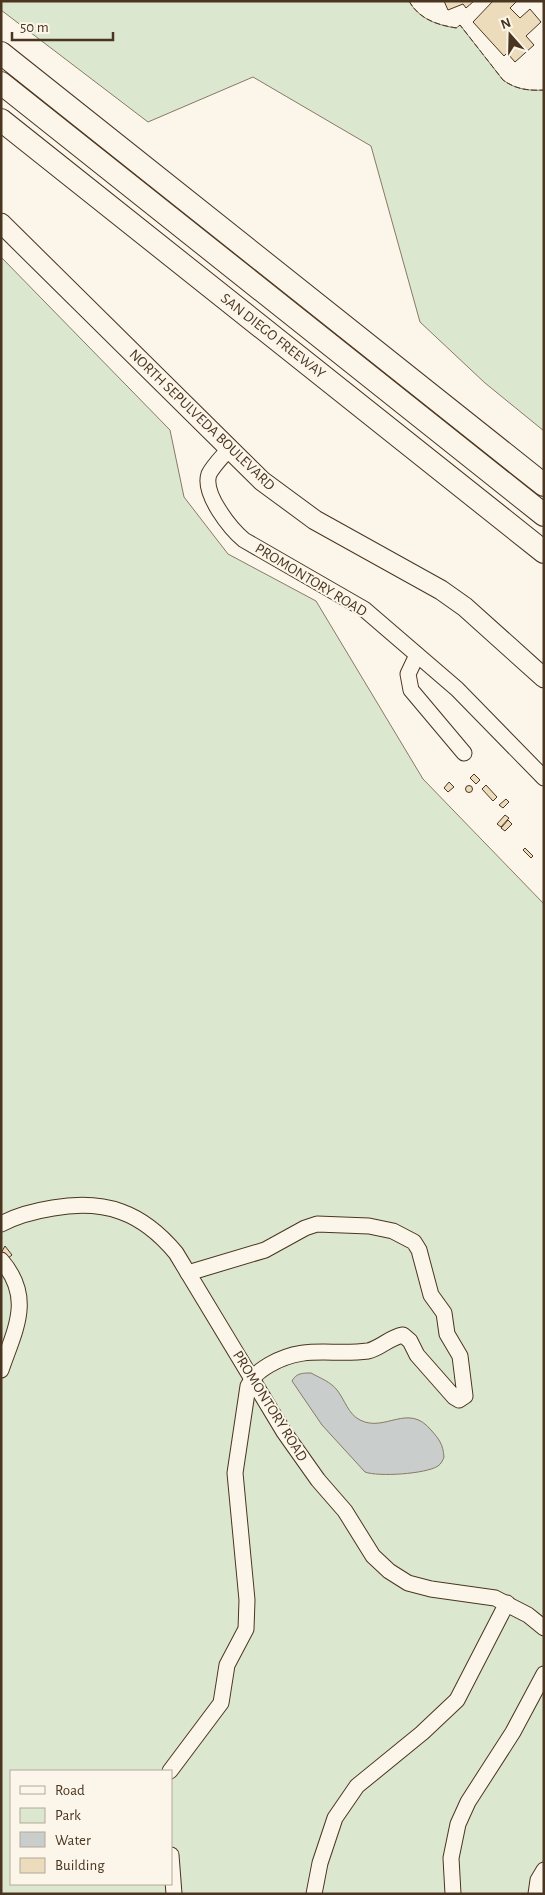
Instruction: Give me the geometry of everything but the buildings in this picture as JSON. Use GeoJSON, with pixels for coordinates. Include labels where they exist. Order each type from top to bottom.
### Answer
{"type":"FeatureCollection","features":[{"type":"Feature","properties":{"kind":"highway"},"geometry":{"type":"LineString","coordinates":[[1,53],[544,484]]}},
{"type":"Feature","properties":{"kind":"highway"},"geometry":{"type":"LineString","coordinates":[[1,83],[544,515]]}},
{"type":"Feature","properties":{"kind":"highway"},"geometry":{"type":"LineString","coordinates":[[1,102],[544,533]]}},
{"type":"Feature","properties":{"kind":"highway","name":"SAN DIEGO FREEWAY"},"geometry":{"type":"LineString","coordinates":[[1,120],[544,552]]}},
{"type":"Feature","properties":{"kind":"main road","name":"NORTH SEPULVEDA BOULEVARD"},"geometry":{"type":"LineString","coordinates":[[1,223],[262,482],[315,520],[441,590],[465,607],[544,678]]}},
{"type":"Feature","properties":{"kind":"street","name":"PROMONTORY ROAD"},"geometry":{"type":"LineString","coordinates":[[228,450],[211,472],[209,482],[216,504],[232,530],[244,540],[364,609],[457,689],[544,778]]}},
{"type":"Feature","properties":{"kind":"street"},"geometry":{"type":"LineString","coordinates":[[417,655],[408,674],[411,690],[464,753]]}},
{"type":"Feature","properties":{"kind":"street","name":"PROMONTORY ROAD"},"geometry":{"type":"LineString","coordinates":[[1,1224],[30,1212],[78,1204],[112,1208],[144,1223],[160,1234],[176,1253],[284,1432],[306,1464],[345,1511],[373,1556],[389,1571],[408,1583],[431,1589],[494,1598],[528,1614],[544,1628]]}},
{"type":"Feature","properties":{"kind":"street"},"geometry":{"type":"LineString","coordinates":[[171,1770],[221,1703],[227,1665],[246,1629],[247,1600],[236,1465],[248,1386],[252,1377],[273,1363],[304,1352],[370,1350],[383,1346],[397,1336],[403,1336],[410,1341],[417,1355],[454,1397],[459,1400],[465,1396],[460,1356],[448,1334],[444,1313],[431,1295],[419,1250],[414,1242],[393,1231],[369,1226],[317,1224],[305,1228],[265,1250],[188,1273]]}},
{"type":"Feature","properties":{"kind":"street"},"geometry":{"type":"LineString","coordinates":[[1,1260],[12,1278],[21,1308],[1,1370]]}},
{"type":"Feature","properties":{"kind":"street"},"geometry":{"type":"LineString","coordinates":[[314,1894],[320,1863],[335,1818],[357,1786],[422,1734],[457,1700],[507,1603]]}},
{"type":"Feature","properties":{"kind":"street"},"geometry":{"type":"LineString","coordinates":[[453,1894],[452,1852],[458,1824],[468,1802],[513,1732],[544,1674]]}},
{"type":"Feature","properties":{"kind":"street"},"geometry":{"type":"LineString","coordinates":[[172,1868],[174,1894]]}},
{"type":"Feature","properties":{"kind":"street"},"geometry":{"type":"LineString","coordinates":[[536,1894],[538,1880],[544,1870]]}},
{"type":"Feature","properties":{"kind":"green space"},"geometry":{"type":"Polygon","coordinates":[[[1,1],[409,1],[423,17],[429,20],[456,28],[460,25],[503,80],[512,86],[522,89],[544,90],[544,431],[485,383],[420,322],[371,146],[253,77],[148,122],[1,10],[1,1]]]}},
{"type":"Feature","properties":{"kind":"green space"},"geometry":{"type":"Polygon","coordinates":[[[1,257],[170,430],[184,497],[228,554],[316,601],[423,779],[544,904],[544,1894],[1,1894],[1,257]]]}},
{"type":"Feature","properties":{"kind":"water"},"geometry":{"type":"Polygon","coordinates":[[[311,1373],[335,1387],[350,1411],[360,1420],[378,1423],[414,1418],[422,1422],[434,1433],[442,1445],[444,1457],[441,1463],[432,1469],[413,1473],[371,1474],[365,1472],[322,1425],[292,1381],[298,1375],[311,1373]]]}},
{"type":"Feature","properties":{"kind":"fence"},"geometry":{"type":"LineString","coordinates":[[409,1],[423,17],[429,20],[457,28],[460,25],[503,80],[512,86],[522,89],[544,90]]}}]}
